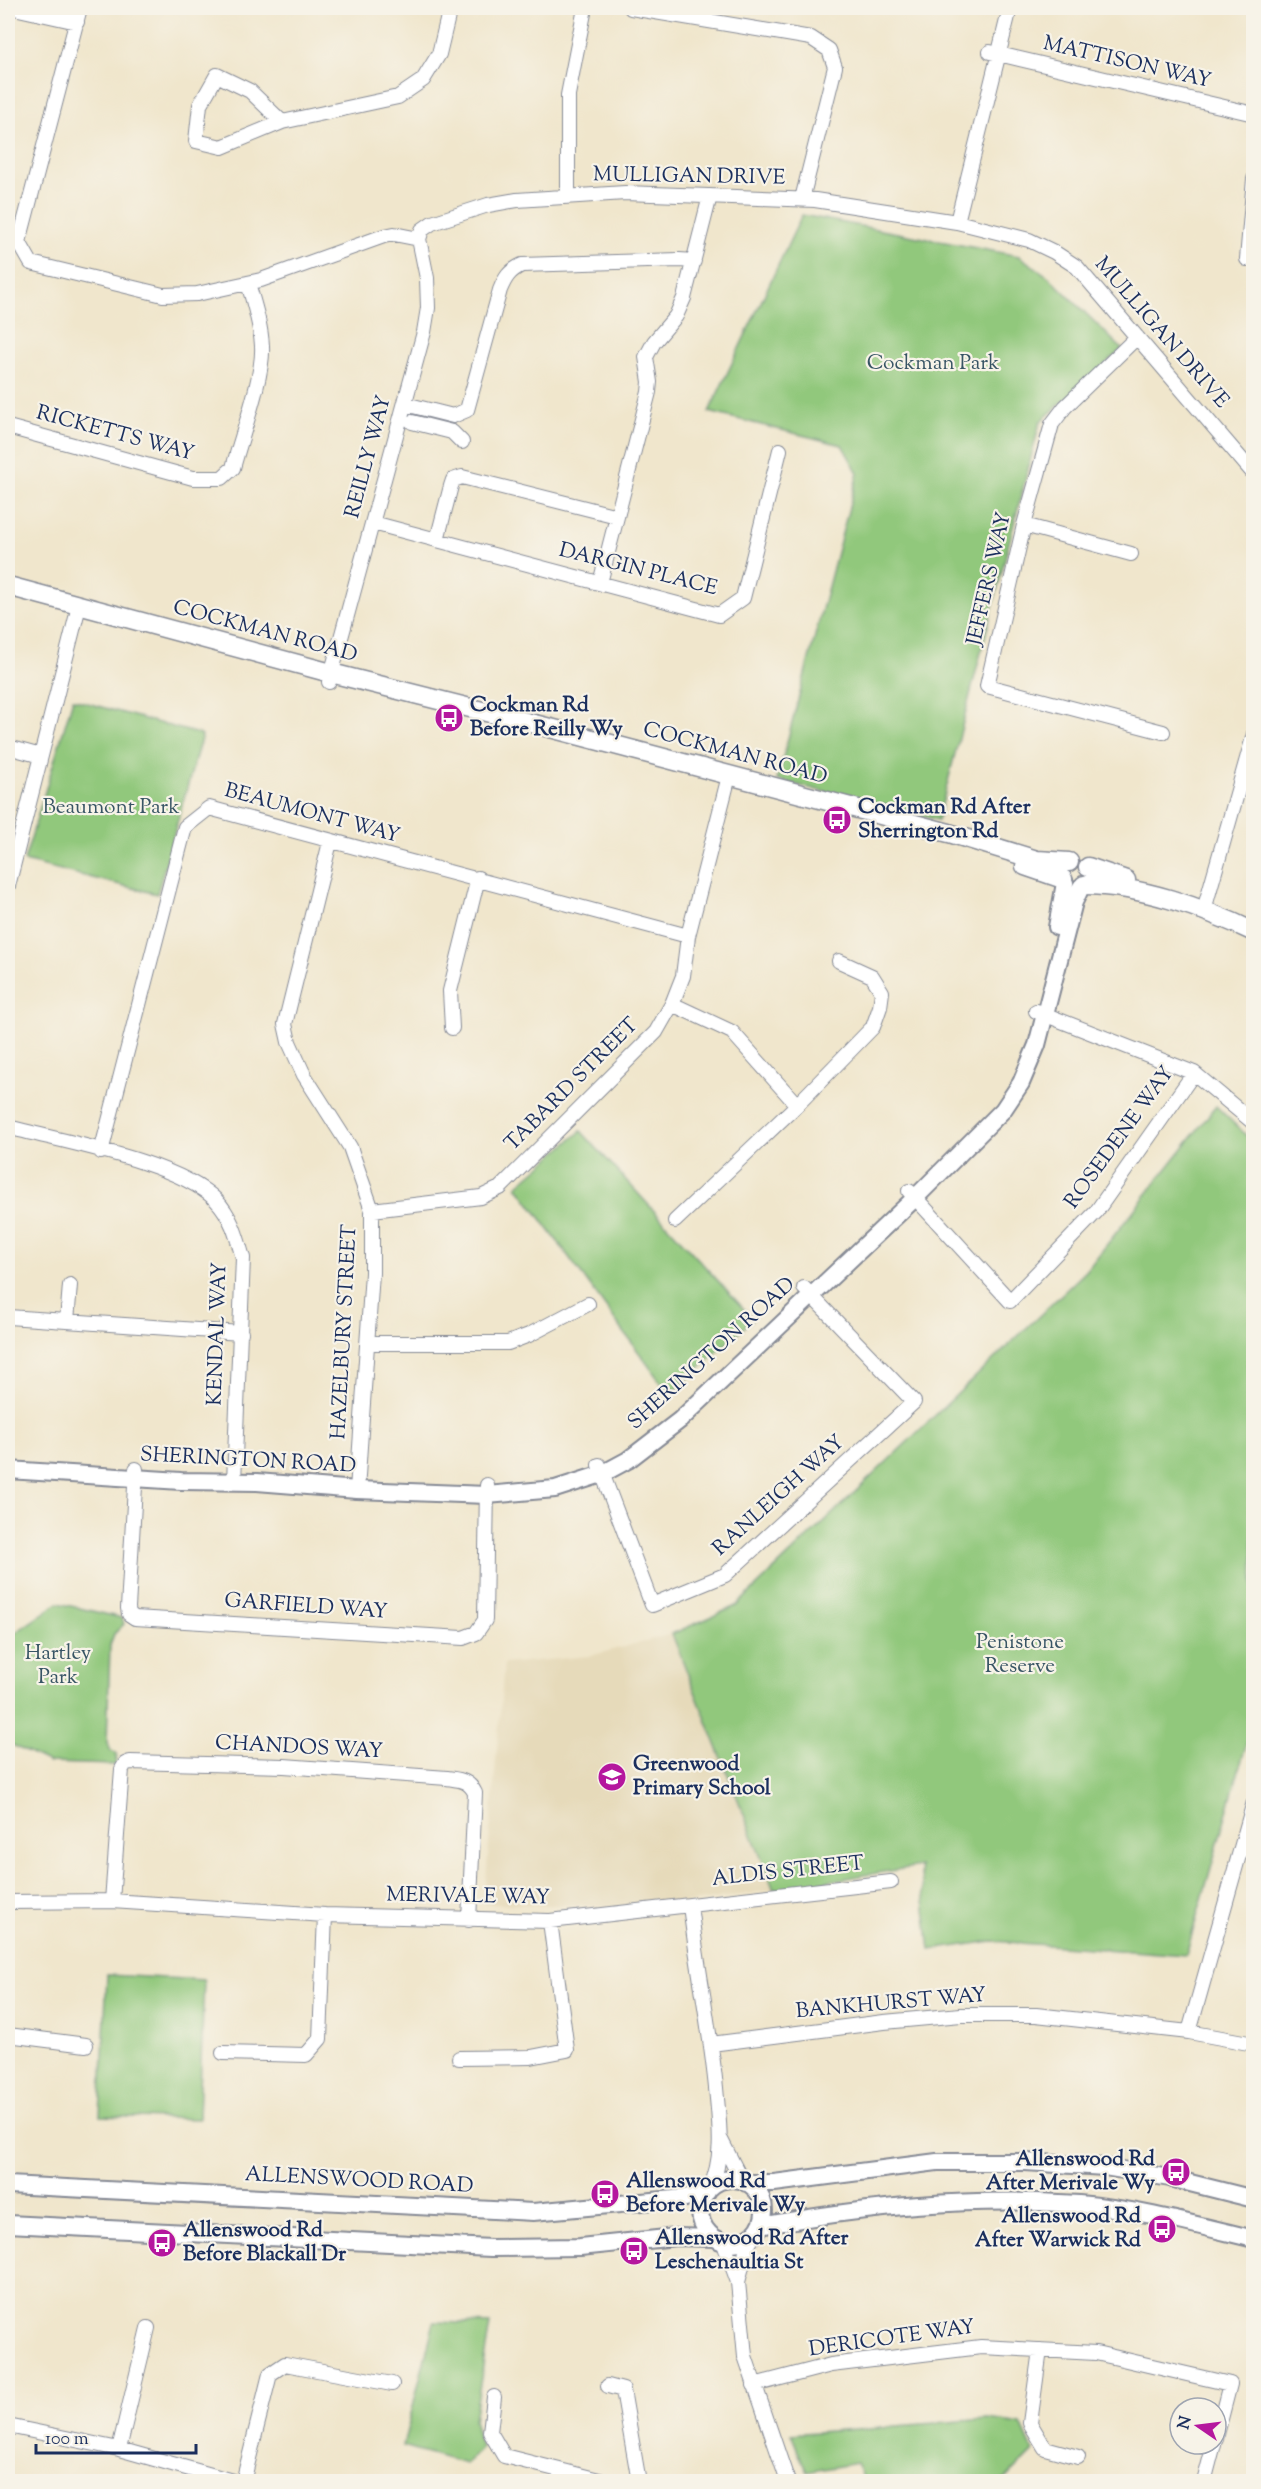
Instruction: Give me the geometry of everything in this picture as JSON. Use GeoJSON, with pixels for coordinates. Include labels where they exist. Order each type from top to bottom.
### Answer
{"type":"FeatureCollection","features":[{"type":"Feature","properties":{"kind":"main road","name":"COCKMAN ROAD"},"geometry":{"type":"LineString","coordinates":[[8,586],[78,610],[330,678],[554,729],[728,781],[949,833],[1037,860],[1075,878],[1116,877],[1254,922]]}},
{"type":"Feature","properties":{"kind":"main road","name":"COCKMAN ROAD"},"geometry":{"type":"LineString","coordinates":[[8,597],[78,610]]}},
{"type":"Feature","properties":{"kind":"main road","name":"COCKMAN ROAD"},"geometry":{"type":"LineString","coordinates":[[1205,906],[1254,932]]}},
{"type":"Feature","properties":{"kind":"street"},"geometry":{"type":"LineString","coordinates":[[15,8],[76,22]]}},
{"type":"Feature","properties":{"kind":"street"},"geometry":{"type":"LineString","coordinates":[[81,8],[19,242],[31,262],[163,295],[196,294],[248,283],[384,236],[394,234],[419,239]]}},
{"type":"Feature","properties":{"kind":"street"},"geometry":{"type":"LineString","coordinates":[[282,122],[250,91],[217,75],[200,105],[196,141],[222,147],[282,122],[398,97],[423,81],[439,54],[450,8]]}},
{"type":"Feature","properties":{"kind":"street"},"geometry":{"type":"LineString","coordinates":[[568,197],[568,95],[585,8]]}},
{"type":"Feature","properties":{"kind":"street"},"geometry":{"type":"LineString","coordinates":[[631,8],[811,38],[829,50],[835,67],[802,199]]}},
{"type":"Feature","properties":{"kind":"street"},"geometry":{"type":"LineString","coordinates":[[952,221],[994,53],[1002,8]]}},
{"type":"Feature","properties":{"kind":"street"},"geometry":{"type":"LineString","coordinates":[[994,53],[1010,8]]}},
{"type":"Feature","properties":{"kind":"street","name":"MATTISON WAY"},"geometry":{"type":"LineString","coordinates":[[994,53],[1254,114]]}},
{"type":"Feature","properties":{"kind":"street"},"geometry":{"type":"LineString","coordinates":[[1247,259],[1254,179]]}},
{"type":"Feature","properties":{"kind":"street","name":"MULLIGAN DRIVE"},"geometry":{"type":"LineString","coordinates":[[419,239],[422,230],[432,224],[488,205],[517,200],[626,193],[802,199],[952,221],[1029,240],[1077,267],[1254,474]]}},
{"type":"Feature","properties":{"kind":"street"},"geometry":{"type":"LineString","coordinates":[[600,584],[649,392],[650,382],[646,357],[654,342],[676,316],[684,298],[710,196]]}},
{"type":"Feature","properties":{"kind":"street","name":"REILLY WAY"},"geometry":{"type":"LineString","coordinates":[[330,678],[424,332],[428,308],[427,278],[419,239]]}},
{"type":"Feature","properties":{"kind":"street"},"geometry":{"type":"LineString","coordinates":[[405,404],[453,416],[467,410],[500,291],[506,277],[513,269],[522,265],[694,261]]}},
{"type":"Feature","properties":{"kind":"street","name":"RICKETTS WAY"},"geometry":{"type":"LineString","coordinates":[[8,427],[193,478],[222,478],[233,468],[259,374],[263,349],[260,326],[248,283]]}},
{"type":"Feature","properties":{"kind":"street","name":"JEFFERS WAY"},"geometry":{"type":"LineString","coordinates":[[1137,337],[1065,407],[1052,424],[1024,525],[987,686],[1163,732]]}},
{"type":"Feature","properties":{"kind":"street"},"geometry":{"type":"LineString","coordinates":[[412,422],[452,432],[462,442]]}},
{"type":"Feature","properties":{"kind":"street","name":"DARGIN PLACE"},"geometry":{"type":"LineString","coordinates":[[372,524],[719,615],[743,598],[780,450]]}},
{"type":"Feature","properties":{"kind":"street"},"geometry":{"type":"LineString","coordinates":[[437,540],[453,480],[462,477],[617,516]]}},
{"type":"Feature","properties":{"kind":"street"},"geometry":{"type":"LineString","coordinates":[[1024,525],[1131,554]]}},
{"type":"Feature","properties":{"kind":"street"},"geometry":{"type":"LineString","coordinates":[[8,886],[78,610]]}},
{"type":"Feature","properties":{"kind":"street"},"geometry":{"type":"LineString","coordinates":[[1205,906],[1253,742]]}},
{"type":"Feature","properties":{"kind":"street"},"geometry":{"type":"LineString","coordinates":[[8,747],[41,756]]}},
{"type":"Feature","properties":{"kind":"street","name":"TABARD STREET"},"geometry":{"type":"LineString","coordinates":[[372,1210],[481,1197],[500,1188],[656,1032],[672,1004],[683,976],[688,936],[728,781]]}},
{"type":"Feature","properties":{"kind":"street","name":"BEAUMONT WAY"},"geometry":{"type":"LineString","coordinates":[[101,1152],[185,827],[209,808],[330,842],[478,878],[688,936]]}},
{"type":"Feature","properties":{"kind":"street","name":"HAZELBURY STREET"},"geometry":{"type":"LineString","coordinates":[[330,842],[285,1024],[289,1042],[304,1075],[350,1147],[372,1210],[372,1273],[358,1485]]}},
{"type":"Feature","properties":{"kind":"street"},"geometry":{"type":"LineString","coordinates":[[453,1028],[450,992],[478,878]]}},
{"type":"Feature","properties":{"kind":"street","name":"SHERINGTON ROAD"},"geometry":{"type":"LineString","coordinates":[[8,1470],[234,1477],[487,1490],[555,1489],[600,1469],[628,1460],[680,1420],[808,1292],[986,1128],[1011,1099],[1030,1064],[1057,925],[1075,878]]}},
{"type":"Feature","properties":{"kind":"street"},"geometry":{"type":"LineString","coordinates":[[675,1221],[797,1105],[873,1027],[882,992],[872,976],[839,961]]}},
{"type":"Feature","properties":{"kind":"street"},"geometry":{"type":"LineString","coordinates":[[672,1004],[732,1032],[797,1105]]}},
{"type":"Feature","properties":{"kind":"street"},"geometry":{"type":"LineString","coordinates":[[1041,1013],[1194,1073],[1254,1123]]}},
{"type":"Feature","properties":{"kind":"street","name":"ROSEDENE WAY"},"geometry":{"type":"LineString","coordinates":[[912,1194],[1010,1301],[1096,1212],[1194,1073]]}},
{"type":"Feature","properties":{"kind":"street","name":"KENDAL WAY"},"geometry":{"type":"LineString","coordinates":[[8,1127],[183,1177],[215,1200],[234,1226],[243,1258],[234,1477]]}},
{"type":"Feature","properties":{"kind":"street"},"geometry":{"type":"LineString","coordinates":[[67,1321],[70,1285]]}},
{"type":"Feature","properties":{"kind":"street","name":"RANLEIGH WAY"},"geometry":{"type":"LineString","coordinates":[[600,1469],[652,1605],[725,1575],[914,1402],[808,1292]]}},
{"type":"Feature","properties":{"kind":"street"},"geometry":{"type":"LineString","coordinates":[[367,1343],[508,1343],[530,1335],[588,1304]]}},
{"type":"Feature","properties":{"kind":"street"},"geometry":{"type":"LineString","coordinates":[[8,1317],[241,1333]]}},
{"type":"Feature","properties":{"kind":"street","name":"SHERINGTON ROAD"},"geometry":{"type":"LineString","coordinates":[[8,1462],[136,1473]]}},
{"type":"Feature","properties":{"kind":"street","name":"GARFIELD WAY"},"geometry":{"type":"LineString","coordinates":[[136,1473],[128,1608],[129,1614],[135,1618],[463,1638],[476,1634],[485,1620],[487,1490]]}},
{"type":"Feature","properties":{"kind":"street","name":"CHANDOS WAY"},"geometry":{"type":"LineString","coordinates":[[112,1901],[122,1769],[125,1764],[130,1762],[284,1766],[447,1778],[464,1780],[471,1785],[474,1793],[469,1920]]}},
{"type":"Feature","properties":{"kind":"street"},"geometry":{"type":"LineString","coordinates":[[1189,2032],[1254,1802]]}},
{"type":"Feature","properties":{"kind":"street","name":"ALDIS STREET"},"geometry":{"type":"LineString","coordinates":[[690,1905],[891,1882]]}},
{"type":"Feature","properties":{"kind":"street","name":"MERIVALE WAY"},"geometry":{"type":"LineString","coordinates":[[8,1902],[112,1901],[325,1915],[550,1921],[690,1905]]}},
{"type":"Feature","properties":{"kind":"street"},"geometry":{"type":"LineString","coordinates":[[690,1905],[711,2044],[721,2140],[718,2167],[701,2203],[701,2216],[705,2228],[719,2239],[738,2282],[745,2356],[788,2481]]}},
{"type":"Feature","properties":{"kind":"street"},"geometry":{"type":"LineString","coordinates":[[223,2053],[306,2055],[320,2039],[325,1915]]}},
{"type":"Feature","properties":{"kind":"street"},"geometry":{"type":"LineString","coordinates":[[459,2058],[531,2057],[567,2050],[550,1921]]}},
{"type":"Feature","properties":{"kind":"street","name":"BANKHURST WAY"},"geometry":{"type":"LineString","coordinates":[[711,2044],[884,2022],[961,2015],[1036,2015],[1189,2032],[1254,2044]]}},
{"type":"Feature","properties":{"kind":"street"},"geometry":{"type":"LineString","coordinates":[[8,2035],[86,2045]]}},
{"type":"Feature","properties":{"kind":"street"},"geometry":{"type":"LineString","coordinates":[[721,2140],[744,2182],[756,2190],[762,2199],[764,2215],[747,2247],[738,2282]]}},
{"type":"Feature","properties":{"kind":"street"},"geometry":{"type":"LineString","coordinates":[[709,2190],[723,2180],[774,2184],[938,2162],[1025,2162],[1105,2167],[1170,2178],[1254,2199]]}},
{"type":"Feature","properties":{"kind":"street","name":"ALLENSWOOD ROAD"},"geometry":{"type":"LineString","coordinates":[[8,2185],[533,2211],[685,2198],[709,2190]]}},
{"type":"Feature","properties":{"kind":"street"},"geometry":{"type":"LineString","coordinates":[[8,2224],[491,2248],[580,2247],[683,2237],[740,2242],[758,2229],[892,2206],[1005,2200],[1081,2204],[1165,2217],[1254,2239]]}},
{"type":"Feature","properties":{"kind":"street"},"geometry":{"type":"LineString","coordinates":[[119,2449],[148,2328]]}},
{"type":"Feature","properties":{"kind":"street","name":"DERICOTE WAY"},"geometry":{"type":"LineString","coordinates":[[754,2385],[831,2365],[981,2347],[1096,2353],[1230,2384],[1227,2396]]}},
{"type":"Feature","properties":{"kind":"street"},"geometry":{"type":"LineString","coordinates":[[1040,2350],[1030,2423],[1045,2448],[1078,2457]]}},
{"type":"Feature","properties":{"kind":"street"},"geometry":{"type":"LineString","coordinates":[[243,2481],[270,2374],[285,2364],[392,2384]]}},
{"type":"Feature","properties":{"kind":"street"},"geometry":{"type":"LineString","coordinates":[[608,2386],[623,2390],[639,2481]]}},
{"type":"Feature","properties":{"kind":"street"},"geometry":{"type":"LineString","coordinates":[[494,2397],[490,2432],[504,2456],[607,2481]]}},
{"type":"Feature","properties":{"kind":"street"},"geometry":{"type":"LineString","coordinates":[[8,2426],[119,2449],[236,2481]]}},
{"type":"Feature","properties":{"kind":"street"},"geometry":{"type":"LineString","coordinates":[[1204,2481],[1211,2456]]}},
{"type":"Feature","properties":{"kind":"shaded area","name":"Greenwood Primary School"},"geometry":{"type":"Polygon","coordinates":[[[672,1634],[774,1890],[657,1907],[484,1904],[504,1664],[590,1656],[672,1634]]]}},
{"type":"Feature","properties":{"kind":"green space","name":"Cockman Park"},"geometry":{"type":"Polygon","coordinates":[[[802,215],[1019,256],[1049,277],[1122,349],[1040,422],[938,820],[777,780],[858,473],[842,445],[709,412],[802,215]]]}},
{"type":"Feature","properties":{"kind":"green space","name":"Beaumont Park"},"geometry":{"type":"Polygon","coordinates":[[[73,699],[202,735],[157,894],[24,861],[73,699]]]}},
{"type":"Feature","properties":{"kind":"green space","name":"Penistone Reserve"},"geometry":{"type":"Polygon","coordinates":[[[1216,1106],[1253,1142],[1253,1721],[1186,1955],[993,1941],[930,1950],[920,1866],[774,1890],[672,1634],[736,1606],[1086,1271],[1216,1106]]]}},
{"type":"Feature","properties":{"kind":"green space"},"geometry":{"type":"Polygon","coordinates":[[[581,1131],[753,1319],[670,1395],[517,1186],[581,1131]]]}},
{"type":"Feature","properties":{"kind":"green space","name":"Hartley Park"},"geometry":{"type":"Polygon","coordinates":[[[58,1603],[122,1618],[124,1624],[114,1634],[110,1645],[107,1743],[111,1751],[117,1754],[115,1765],[49,1763],[8,1743],[8,1638],[58,1603]]]}},
{"type":"Feature","properties":{"kind":"green space"},"geometry":{"type":"Polygon","coordinates":[[[107,1975],[204,1980],[199,2119],[100,2116],[107,1975]]]}},
{"type":"Feature","properties":{"kind":"green space"},"geometry":{"type":"Polygon","coordinates":[[[434,2322],[490,2324],[474,2420],[481,2448],[466,2464],[403,2446],[434,2322]]]}},
{"type":"Feature","properties":{"kind":"green space"},"geometry":{"type":"Polygon","coordinates":[[[988,2419],[1021,2424],[1033,2451],[1003,2481],[864,2481],[856,2463],[807,2472],[791,2434],[988,2419]]]}},
{"type":"Feature","properties":{"kind":"place","name":"Cockman Rd Before Reilly Wy"},"geometry":{"type":"Point","coordinates":[449,718]}},
{"type":"Feature","properties":{"kind":"place","name":"Cockman Rd After Sherrington Rd"},"geometry":{"type":"Point","coordinates":[837,820]}},
{"type":"Feature","properties":{"kind":"place","name":"Greenwood Primary School"},"geometry":{"type":"Point","coordinates":[612,1777]}},
{"type":"Feature","properties":{"kind":"place","name":"Allenswood Rd After Merivale Wy"},"geometry":{"type":"Point","coordinates":[1176,2172]}},
{"type":"Feature","properties":{"kind":"place","name":"Allenswood Rd Before Merivale Wy"},"geometry":{"type":"Point","coordinates":[605,2194]}},
{"type":"Feature","properties":{"kind":"place","name":"Allenswood Rd After Warwick Rd"},"geometry":{"type":"Point","coordinates":[1162,2229]}},
{"type":"Feature","properties":{"kind":"place","name":"Allenswood Rd Before Blackall Dr"},"geometry":{"type":"Point","coordinates":[162,2243]}},
{"type":"Feature","properties":{"kind":"place","name":"Allenswood Rd After Leschenaultia St"},"geometry":{"type":"Point","coordinates":[634,2251]}}]}
